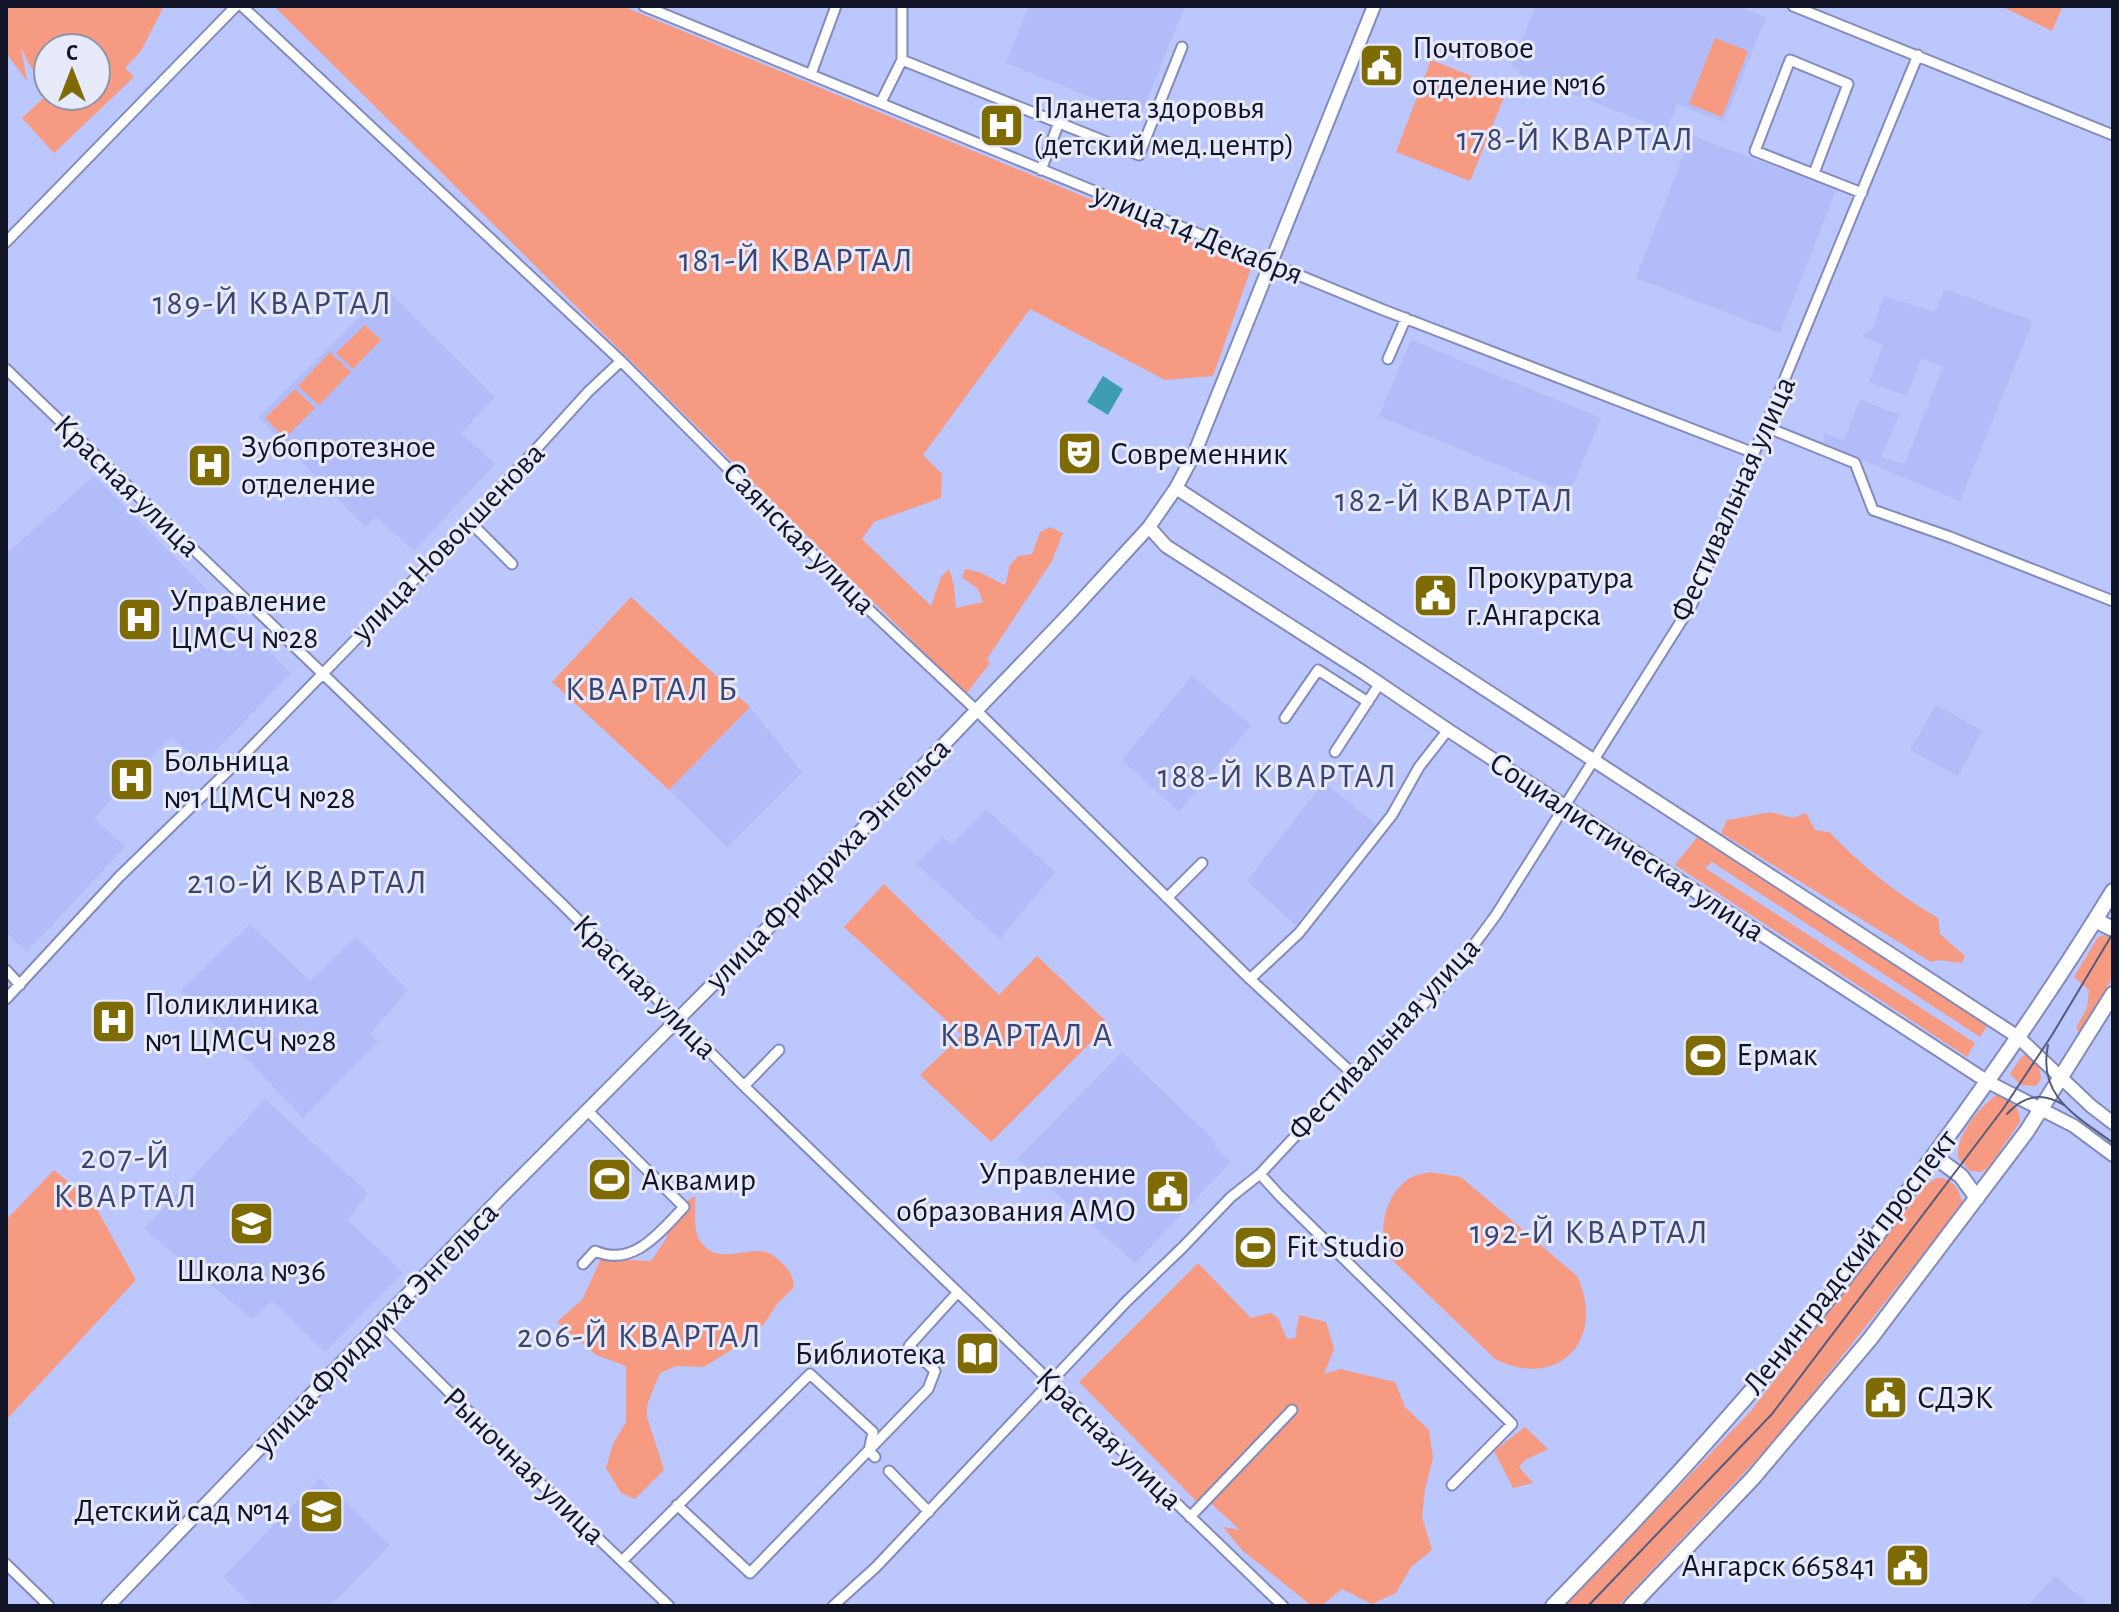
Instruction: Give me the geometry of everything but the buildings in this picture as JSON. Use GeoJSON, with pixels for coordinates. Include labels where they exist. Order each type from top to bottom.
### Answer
{"type":"FeatureCollection","features":[{"type":"Feature","properties":{"kind":"main road","name":"Ленинградский проспект"},"geometry":{"type":"LineString","coordinates":[[1553,1606],[1632,1525],[1852,1269],[1988,1082],[2113,891]]}},
{"type":"Feature","properties":{"kind":"main road"},"geometry":{"type":"LineString","coordinates":[[2095,920],[2113,929]]}},
{"type":"Feature","properties":{"kind":"main road","name":"Ленинградский проспект"},"geometry":{"type":"LineString","coordinates":[[1631,1606],[1763,1466],[1870,1339],[2042,1109],[2113,994]]}},
{"type":"Feature","properties":{"kind":"main road"},"geometry":{"type":"LineString","coordinates":[[1934,1156],[1961,1176],[1977,1198]]}},
{"type":"Feature","properties":{"kind":"street"},"geometry":{"type":"LineString","coordinates":[[6,242],[239,6]]}},
{"type":"Feature","properties":{"kind":"street","name":"Саянская улица"},"geometry":{"type":"LineString","coordinates":[[239,6],[621,361],[863,604],[975,709],[1250,979],[1353,1074]]}},
{"type":"Feature","properties":{"kind":"street","name":"улица 14 Декабря"},"geometry":{"type":"LineString","coordinates":[[644,6],[1406,318],[1754,453]]}},
{"type":"Feature","properties":{"kind":"street"},"geometry":{"type":"LineString","coordinates":[[811,74],[836,6]]}},
{"type":"Feature","properties":{"kind":"street"},"geometry":{"type":"LineString","coordinates":[[881,102],[902,60],[902,6]]}},
{"type":"Feature","properties":{"kind":"street","name":"улица Фридриха Энгельса"},"geometry":{"type":"LineString","coordinates":[[108,1606],[587,1110],[679,1020],[1149,527],[1176,488],[1195,452],[1374,6]]}},
{"type":"Feature","properties":{"kind":"street"},"geometry":{"type":"LineString","coordinates":[[1793,6],[2113,135]]}},
{"type":"Feature","properties":{"kind":"street"},"geometry":{"type":"LineString","coordinates":[[902,60],[1139,155],[1182,47]]}},
{"type":"Feature","properties":{"kind":"street","name":"Фестивальная улица"},"geometry":{"type":"LineString","coordinates":[[833,1606],[876,1567],[1126,1302],[1231,1197],[1260,1174],[1353,1074],[1448,980],[1496,915],[1692,604],[1918,55]]}},
{"type":"Feature","properties":{"kind":"street"},"geometry":{"type":"LineString","coordinates":[[1814,173],[1848,84],[1790,60],[1755,151],[1862,193]]}},
{"type":"Feature","properties":{"kind":"street"},"geometry":{"type":"LineString","coordinates":[[1041,170],[1059,122]]}},
{"type":"Feature","properties":{"kind":"street"},"geometry":{"type":"LineString","coordinates":[[1388,359],[1406,318]]}},
{"type":"Feature","properties":{"kind":"street","name":"улица Новокшенова"},"geometry":{"type":"LineString","coordinates":[[6,999],[119,877],[238,761],[621,361]]}},
{"type":"Feature","properties":{"kind":"street","name":"Красная улица"},"geometry":{"type":"LineString","coordinates":[[6,369],[1283,1606]]}},
{"type":"Feature","properties":{"kind":"street"},"geometry":{"type":"LineString","coordinates":[[1766,427],[1855,463],[1873,510],[2113,601]]}},
{"type":"Feature","properties":{"kind":"street","name":"Социалистическая улица"},"geometry":{"type":"LineString","coordinates":[[1176,488],[2018,1037],[2113,1123]]}},
{"type":"Feature","properties":{"kind":"street"},"geometry":{"type":"LineString","coordinates":[[470,522],[512,564]]}},
{"type":"Feature","properties":{"kind":"street","name":"Социалистическая улица"},"geometry":{"type":"LineString","coordinates":[[1149,527],[1166,546],[1988,1082],[2074,1126],[2113,1155]]}},
{"type":"Feature","properties":{"kind":"street"},"geometry":{"type":"LineString","coordinates":[[1285,718],[1318,670],[1368,702]]}},
{"type":"Feature","properties":{"kind":"street"},"geometry":{"type":"LineString","coordinates":[[1335,752],[1380,683]]}},
{"type":"Feature","properties":{"kind":"street"},"geometry":{"type":"LineString","coordinates":[[1250,979],[1299,933],[1392,815],[1419,767],[1448,730]]}},
{"type":"Feature","properties":{"kind":"street"},"geometry":{"type":"LineString","coordinates":[[1167,898],[1202,863]]}},
{"type":"Feature","properties":{"kind":"street"},"geometry":{"type":"LineString","coordinates":[[6,970],[20,985]]}},
{"type":"Feature","properties":{"kind":"street"},"geometry":{"type":"LineString","coordinates":[[744,1086],[779,1050]]}},
{"type":"Feature","properties":{"kind":"street"},"geometry":{"type":"LineString","coordinates":[[583,1264],[595,1251],[606,1256],[643,1248],[684,1207],[587,1110]]}},
{"type":"Feature","properties":{"kind":"street"},"geometry":{"type":"LineString","coordinates":[[1260,1174],[1512,1424],[1452,1485]]}},
{"type":"Feature","properties":{"kind":"street"},"geometry":{"type":"LineString","coordinates":[[677,1505],[750,1573],[872,1454],[928,1389],[935,1371],[909,1346],[958,1292]]}},
{"type":"Feature","properties":{"kind":"street","name":"Рыночная улица"},"geometry":{"type":"LineString","coordinates":[[381,1324],[669,1606]]}},
{"type":"Feature","properties":{"kind":"street"},"geometry":{"type":"LineString","coordinates":[[622,1561],[810,1374],[873,1432],[872,1454]]}},
{"type":"Feature","properties":{"kind":"street"},"geometry":{"type":"LineString","coordinates":[[1190,1517],[1292,1410]]}},
{"type":"Feature","properties":{"kind":"street"},"geometry":{"type":"LineString","coordinates":[[889,1471],[929,1512]]}},
{"type":"Feature","properties":{"kind":"street"},"geometry":{"type":"LineString","coordinates":[[6,1564],[49,1606]]}},
{"type":"Feature","properties":{"kind":"shaded area"},"geometry":{"type":"Polygon","coordinates":[[[6,6],[164,6],[141,51],[125,68],[134,77],[112,98],[112,32],[32,32],[32,69],[21,48],[27,81],[6,53],[6,6]]]}},
{"type":"Feature","properties":{"kind":"shaded area"},"geometry":{"type":"Polygon","coordinates":[[[274,6],[622,6],[1252,266],[1213,376],[1165,380],[1030,309],[923,455],[942,474],[941,498],[874,522],[862,539],[931,606],[941,577],[949,569],[956,608],[983,602],[978,589],[962,577],[965,569],[979,572],[1005,585],[1010,565],[1018,556],[1032,554],[1040,532],[1050,527],[1063,533],[1052,561],[987,659],[990,663],[966,694],[274,6]]]}},
{"type":"Feature","properties":{"kind":"shaded area"},"geometry":{"type":"Polygon","coordinates":[[[1029,6],[1185,6],[1140,117],[1006,63],[1029,6]]]}},
{"type":"Feature","properties":{"kind":"shaded area"},"geometry":{"type":"Polygon","coordinates":[[[1536,6],[1738,6],[1766,17],[1724,122],[1677,104],[1667,130],[1518,73],[1519,69],[1511,66],[1536,6]]]}},
{"type":"Feature","properties":{"kind":"shaded area"},"geometry":{"type":"Polygon","coordinates":[[[2001,6],[2063,6],[2052,31],[2001,6]]]}},
{"type":"Feature","properties":{"kind":"shaded area"},"geometry":{"type":"Polygon","coordinates":[[[1715,38],[1748,51],[1722,117],[1689,104],[1715,38]]]}},
{"type":"Feature","properties":{"kind":"shaded area"},"geometry":{"type":"Polygon","coordinates":[[[1431,60],[1507,90],[1470,181],[1396,152],[1431,60]]]}},
{"type":"Feature","properties":{"kind":"shaded area"},"geometry":{"type":"Polygon","coordinates":[[[32,109],[32,112],[97,112],[54,153],[22,118],[32,109]]]}},
{"type":"Feature","properties":{"kind":"shaded area"},"geometry":{"type":"Polygon","coordinates":[[[1691,135],[1836,190],[1780,333],[1636,278],[1691,135]]]}},
{"type":"Feature","properties":{"kind":"shaded area"},"geometry":{"type":"Polygon","coordinates":[[[1945,289],[2033,321],[1960,501],[1824,444],[1823,433],[1844,440],[1860,399],[1899,415],[1881,457],[1904,465],[1943,367],[1921,358],[1907,396],[1869,382],[1883,345],[1862,336],[1873,328],[1884,296],[1935,312],[1945,289]]]}},
{"type":"Feature","properties":{"kind":"shaded area"},"geometry":{"type":"Polygon","coordinates":[[[387,290],[495,397],[461,433],[495,464],[414,551],[376,517],[365,527],[259,417],[387,290]]]}},
{"type":"Feature","properties":{"kind":"shaded area"},"geometry":{"type":"Polygon","coordinates":[[[365,325],[381,340],[353,369],[336,353],[365,325]]]}},
{"type":"Feature","properties":{"kind":"shaded area"},"geometry":{"type":"Polygon","coordinates":[[[1411,340],[1601,418],[1569,494],[1379,416],[1411,340]]]}},
{"type":"Feature","properties":{"kind":"shaded area"},"geometry":{"type":"Polygon","coordinates":[[[330,352],[351,372],[319,405],[298,386],[330,352]]]}},
{"type":"Feature","properties":{"kind":"shaded area"},"geometry":{"type":"Polygon","coordinates":[[[1103,376],[1123,389],[1108,415],[1087,402],[1103,376]]]}},
{"type":"Feature","properties":{"kind":"shaded area"},"geometry":{"type":"Polygon","coordinates":[[[295,389],[315,408],[285,438],[265,418],[295,389]]]}},
{"type":"Feature","properties":{"kind":"shaded area"},"geometry":{"type":"Polygon","coordinates":[[[94,476],[291,673],[203,764],[171,737],[94,818],[125,847],[27,952],[6,932],[6,554],[94,476]]]}},
{"type":"Feature","properties":{"kind":"shaded area"},"geometry":{"type":"Polygon","coordinates":[[[631,597],[750,707],[669,790],[552,682],[631,597]]]}},
{"type":"Feature","properties":{"kind":"shaded area"},"geometry":{"type":"Polygon","coordinates":[[[1192,676],[1251,725],[1179,812],[1122,760],[1192,676]]]}},
{"type":"Feature","properties":{"kind":"shaded area"},"geometry":{"type":"Polygon","coordinates":[[[1936,705],[1982,730],[1958,776],[1910,750],[1936,705]]]}},
{"type":"Feature","properties":{"kind":"shaded area"},"geometry":{"type":"Polygon","coordinates":[[[750,707],[802,772],[727,847],[669,790],[750,707]]]}},
{"type":"Feature","properties":{"kind":"shaded area"},"geometry":{"type":"Polygon","coordinates":[[[1324,782],[1377,825],[1295,925],[1247,881],[1324,782]]]}},
{"type":"Feature","properties":{"kind":"shaded area"},"geometry":{"type":"Polygon","coordinates":[[[986,809],[1055,872],[1000,939],[916,864],[943,837],[952,845],[986,809]]]}},
{"type":"Feature","properties":{"kind":"shaded area"},"geometry":{"type":"Polygon","coordinates":[[[1771,812],[1793,818],[1806,813],[1815,830],[1829,832],[1880,879],[1938,918],[1940,934],[1965,956],[1962,963],[1931,962],[1721,833],[1727,820],[1771,812]]]}},
{"type":"Feature","properties":{"kind":"shaded area"},"geometry":{"type":"Polygon","coordinates":[[[1698,836],[1718,844],[1989,1023],[1980,1037],[1712,862],[1705,868],[1975,1043],[1967,1057],[1675,865],[1698,836]]]}},
{"type":"Feature","properties":{"kind":"shaded area"},"geometry":{"type":"Polygon","coordinates":[[[884,884],[999,995],[1037,956],[1109,1024],[991,1142],[920,1075],[962,1035],[844,927],[884,884]]]}},
{"type":"Feature","properties":{"kind":"shaded area"},"geometry":{"type":"Polygon","coordinates":[[[250,924],[310,981],[356,937],[408,990],[370,1034],[378,1042],[303,1118],[181,990],[250,924]]]}},
{"type":"Feature","properties":{"kind":"shaded area"},"geometry":{"type":"Polygon","coordinates":[[[2105,935],[2113,939],[2113,977],[2080,1033],[2076,1028],[2087,1008],[2089,990],[2074,977],[2098,937],[2105,935]]]}},
{"type":"Feature","properties":{"kind":"shaded area"},"geometry":{"type":"Polygon","coordinates":[[[1122,1052],[1217,1143],[1215,1147],[1231,1162],[1135,1263],[1017,1159],[1122,1052]]]}},
{"type":"Feature","properties":{"kind":"shaded area"},"geometry":{"type":"Polygon","coordinates":[[[2026,1055],[2039,1067],[2041,1079],[2036,1086],[2021,1085],[2010,1074],[2022,1056],[2026,1055]]]}},
{"type":"Feature","properties":{"kind":"shaded area"},"geometry":{"type":"Polygon","coordinates":[[[1996,1095],[2014,1104],[2020,1122],[1988,1168],[1981,1172],[1970,1171],[1958,1158],[1960,1141],[1982,1107],[1996,1095]]]}},
{"type":"Feature","properties":{"kind":"shaded area","name":"Школа №36"},"geometry":{"type":"Polygon","coordinates":[[[265,1099],[368,1193],[348,1220],[403,1273],[325,1352],[272,1301],[252,1319],[144,1229],[265,1099]]]}},
{"type":"Feature","properties":{"kind":"shaded area"},"geometry":{"type":"Polygon","coordinates":[[[54,1170],[93,1202],[136,1280],[6,1420],[6,1220],[54,1170]]]}},
{"type":"Feature","properties":{"kind":"shaded area"},"geometry":{"type":"Polygon","coordinates":[[[1429,1172],[1461,1177],[1577,1276],[1585,1299],[1586,1320],[1581,1339],[1571,1354],[1557,1364],[1539,1369],[1518,1367],[1495,1359],[1387,1255],[1383,1234],[1389,1203],[1410,1178],[1429,1172]]]}},
{"type":"Feature","properties":{"kind":"shaded area"},"geometry":{"type":"Polygon","coordinates":[[[1937,1178],[1954,1185],[1963,1204],[1777,1438],[1618,1606],[1565,1606],[1750,1412],[1927,1184],[1937,1178]]]}},
{"type":"Feature","properties":{"kind":"shaded area"},"geometry":{"type":"Polygon","coordinates":[[[695,1196],[696,1230],[706,1248],[723,1254],[769,1253],[788,1270],[794,1287],[777,1304],[764,1324],[739,1345],[704,1367],[676,1366],[660,1373],[647,1405],[647,1417],[664,1470],[635,1499],[621,1493],[606,1468],[613,1444],[626,1422],[626,1366],[596,1355],[557,1322],[582,1300],[601,1259],[651,1261],[666,1239],[677,1208],[695,1196]]]}},
{"type":"Feature","properties":{"kind":"shaded area"},"geometry":{"type":"Polygon","coordinates":[[[1198,1263],[1251,1318],[1271,1313],[1278,1318],[1287,1339],[1295,1338],[1299,1315],[1326,1322],[1334,1349],[1324,1374],[1340,1369],[1395,1382],[1405,1407],[1429,1430],[1433,1458],[1422,1517],[1432,1550],[1411,1567],[1396,1593],[1372,1604],[1342,1589],[1321,1606],[1312,1606],[1242,1550],[1223,1527],[1240,1530],[1204,1497],[1198,1503],[1079,1382],[1198,1263]]]}},
{"type":"Feature","properties":{"kind":"shaded area"},"geometry":{"type":"Polygon","coordinates":[[[1525,1427],[1548,1449],[1525,1460],[1519,1467],[1533,1483],[1513,1488],[1494,1451],[1525,1427]]]}},
{"type":"Feature","properties":{"kind":"shaded area","name":"Детский сад №14"},"geometry":{"type":"Polygon","coordinates":[[[320,1478],[390,1545],[330,1606],[253,1606],[223,1577],[320,1478]]]}},
{"type":"Feature","properties":{"kind":"shaded area"},"geometry":{"type":"Polygon","coordinates":[[[2055,1576],[2091,1606],[2027,1606],[2055,1576]]]}},
{"type":"Feature","properties":{"kind":"tram line"},"geometry":{"type":"LineString","coordinates":[[1588,1606],[1772,1414],[2003,1109],[2113,933]]}},
{"type":"Feature","properties":{"kind":"tram line"},"geometry":{"type":"LineString","coordinates":[[2048,1045],[2046,1063],[2054,1092],[2074,1114],[2113,1143]]}},
{"type":"Feature","properties":{"kind":"tram line"},"geometry":{"type":"LineString","coordinates":[[2007,1114],[2027,1099],[2048,1098],[2064,1105]]}},
{"type":"Feature","properties":{"kind":"place","name":"Почтовое отделение №16"},"geometry":{"type":"Point","coordinates":[1381,66]}},
{"type":"Feature","properties":{"kind":"place","name":"Планета здоровья (детский мед.центр)"},"geometry":{"type":"Point","coordinates":[1002,126]}},
{"type":"Feature","properties":{"kind":"place","name":"Современник"},"geometry":{"type":"Point","coordinates":[1079,454]}},
{"type":"Feature","properties":{"kind":"place","name":"Зубопротезное отделение"},"geometry":{"type":"Point","coordinates":[210,465]}},
{"type":"Feature","properties":{"kind":"place","name":"Прокуратура г.Ангарска"},"geometry":{"type":"Point","coordinates":[1435,596]}},
{"type":"Feature","properties":{"kind":"place","name":"Управление ЦМСЧ №28"},"geometry":{"type":"Point","coordinates":[139,619]}},
{"type":"Feature","properties":{"kind":"place","name":"Больница №1 ЦМСЧ №28"},"geometry":{"type":"Point","coordinates":[132,779]}},
{"type":"Feature","properties":{"kind":"place","name":"Поликлиника №1 ЦМСЧ №28"},"geometry":{"type":"Point","coordinates":[113,1022]}},
{"type":"Feature","properties":{"kind":"place","name":"Ермак"},"geometry":{"type":"Point","coordinates":[1705,1055]}},
{"type":"Feature","properties":{"kind":"place","name":"Аквамир"},"geometry":{"type":"Point","coordinates":[610,1180]}},
{"type":"Feature","properties":{"kind":"place","name":"Управление образования АМО"},"geometry":{"type":"Point","coordinates":[1167,1192]}},
{"type":"Feature","properties":{"kind":"place","name":"Школа №36"},"geometry":{"type":"Point","coordinates":[251,1224]}},
{"type":"Feature","properties":{"kind":"place","name":"Fit Studio"},"geometry":{"type":"Point","coordinates":[1255,1247]}},
{"type":"Feature","properties":{"kind":"place","name":"Библиотека"},"geometry":{"type":"Point","coordinates":[977,1354]}},
{"type":"Feature","properties":{"kind":"place","name":"СДЭК"},"geometry":{"type":"Point","coordinates":[1886,1398]}},
{"type":"Feature","properties":{"kind":"place","name":"Детский сад №14"},"geometry":{"type":"Point","coordinates":[321,1511]}},
{"type":"Feature","properties":{"kind":"place","name":"Ангарск 665841"},"geometry":{"type":"Point","coordinates":[1907,1566]}},
{"type":"Feature","properties":{"kind":"district","name":"178-Й КВАРТАЛ"},"geometry":{"type":"Point","coordinates":[1576,140]}},
{"type":"Feature","properties":{"kind":"district","name":"181-Й КВАРТАЛ"},"geometry":{"type":"Point","coordinates":[797,261]}},
{"type":"Feature","properties":{"kind":"district","name":"189-Й КВАРТАЛ"},"geometry":{"type":"Point","coordinates":[273,304]}},
{"type":"Feature","properties":{"kind":"district","name":"182-Й КВАРТАЛ"},"geometry":{"type":"Point","coordinates":[1455,501]}},
{"type":"Feature","properties":{"kind":"district","name":"КВАРТАЛ Б"},"geometry":{"type":"Point","coordinates":[652,690]}},
{"type":"Feature","properties":{"kind":"district","name":"188-Й КВАРТАЛ"},"geometry":{"type":"Point","coordinates":[1278,777]}},
{"type":"Feature","properties":{"kind":"district","name":"210-Й КВАРТАЛ"},"geometry":{"type":"Point","coordinates":[308,883]}},
{"type":"Feature","properties":{"kind":"district","name":"КВАРТАЛ А"},"geometry":{"type":"Point","coordinates":[1027,1036]}},
{"type":"Feature","properties":{"kind":"district","name":"207-Й КВАРТАЛ"},"geometry":{"type":"Point","coordinates":[126,1178]}},
{"type":"Feature","properties":{"kind":"district","name":"192-Й КВАРТАЛ"},"geometry":{"type":"Point","coordinates":[1590,1233]}},
{"type":"Feature","properties":{"kind":"district","name":"206-Й КВАРТАЛ"},"geometry":{"type":"Point","coordinates":[640,1337]}}]}
